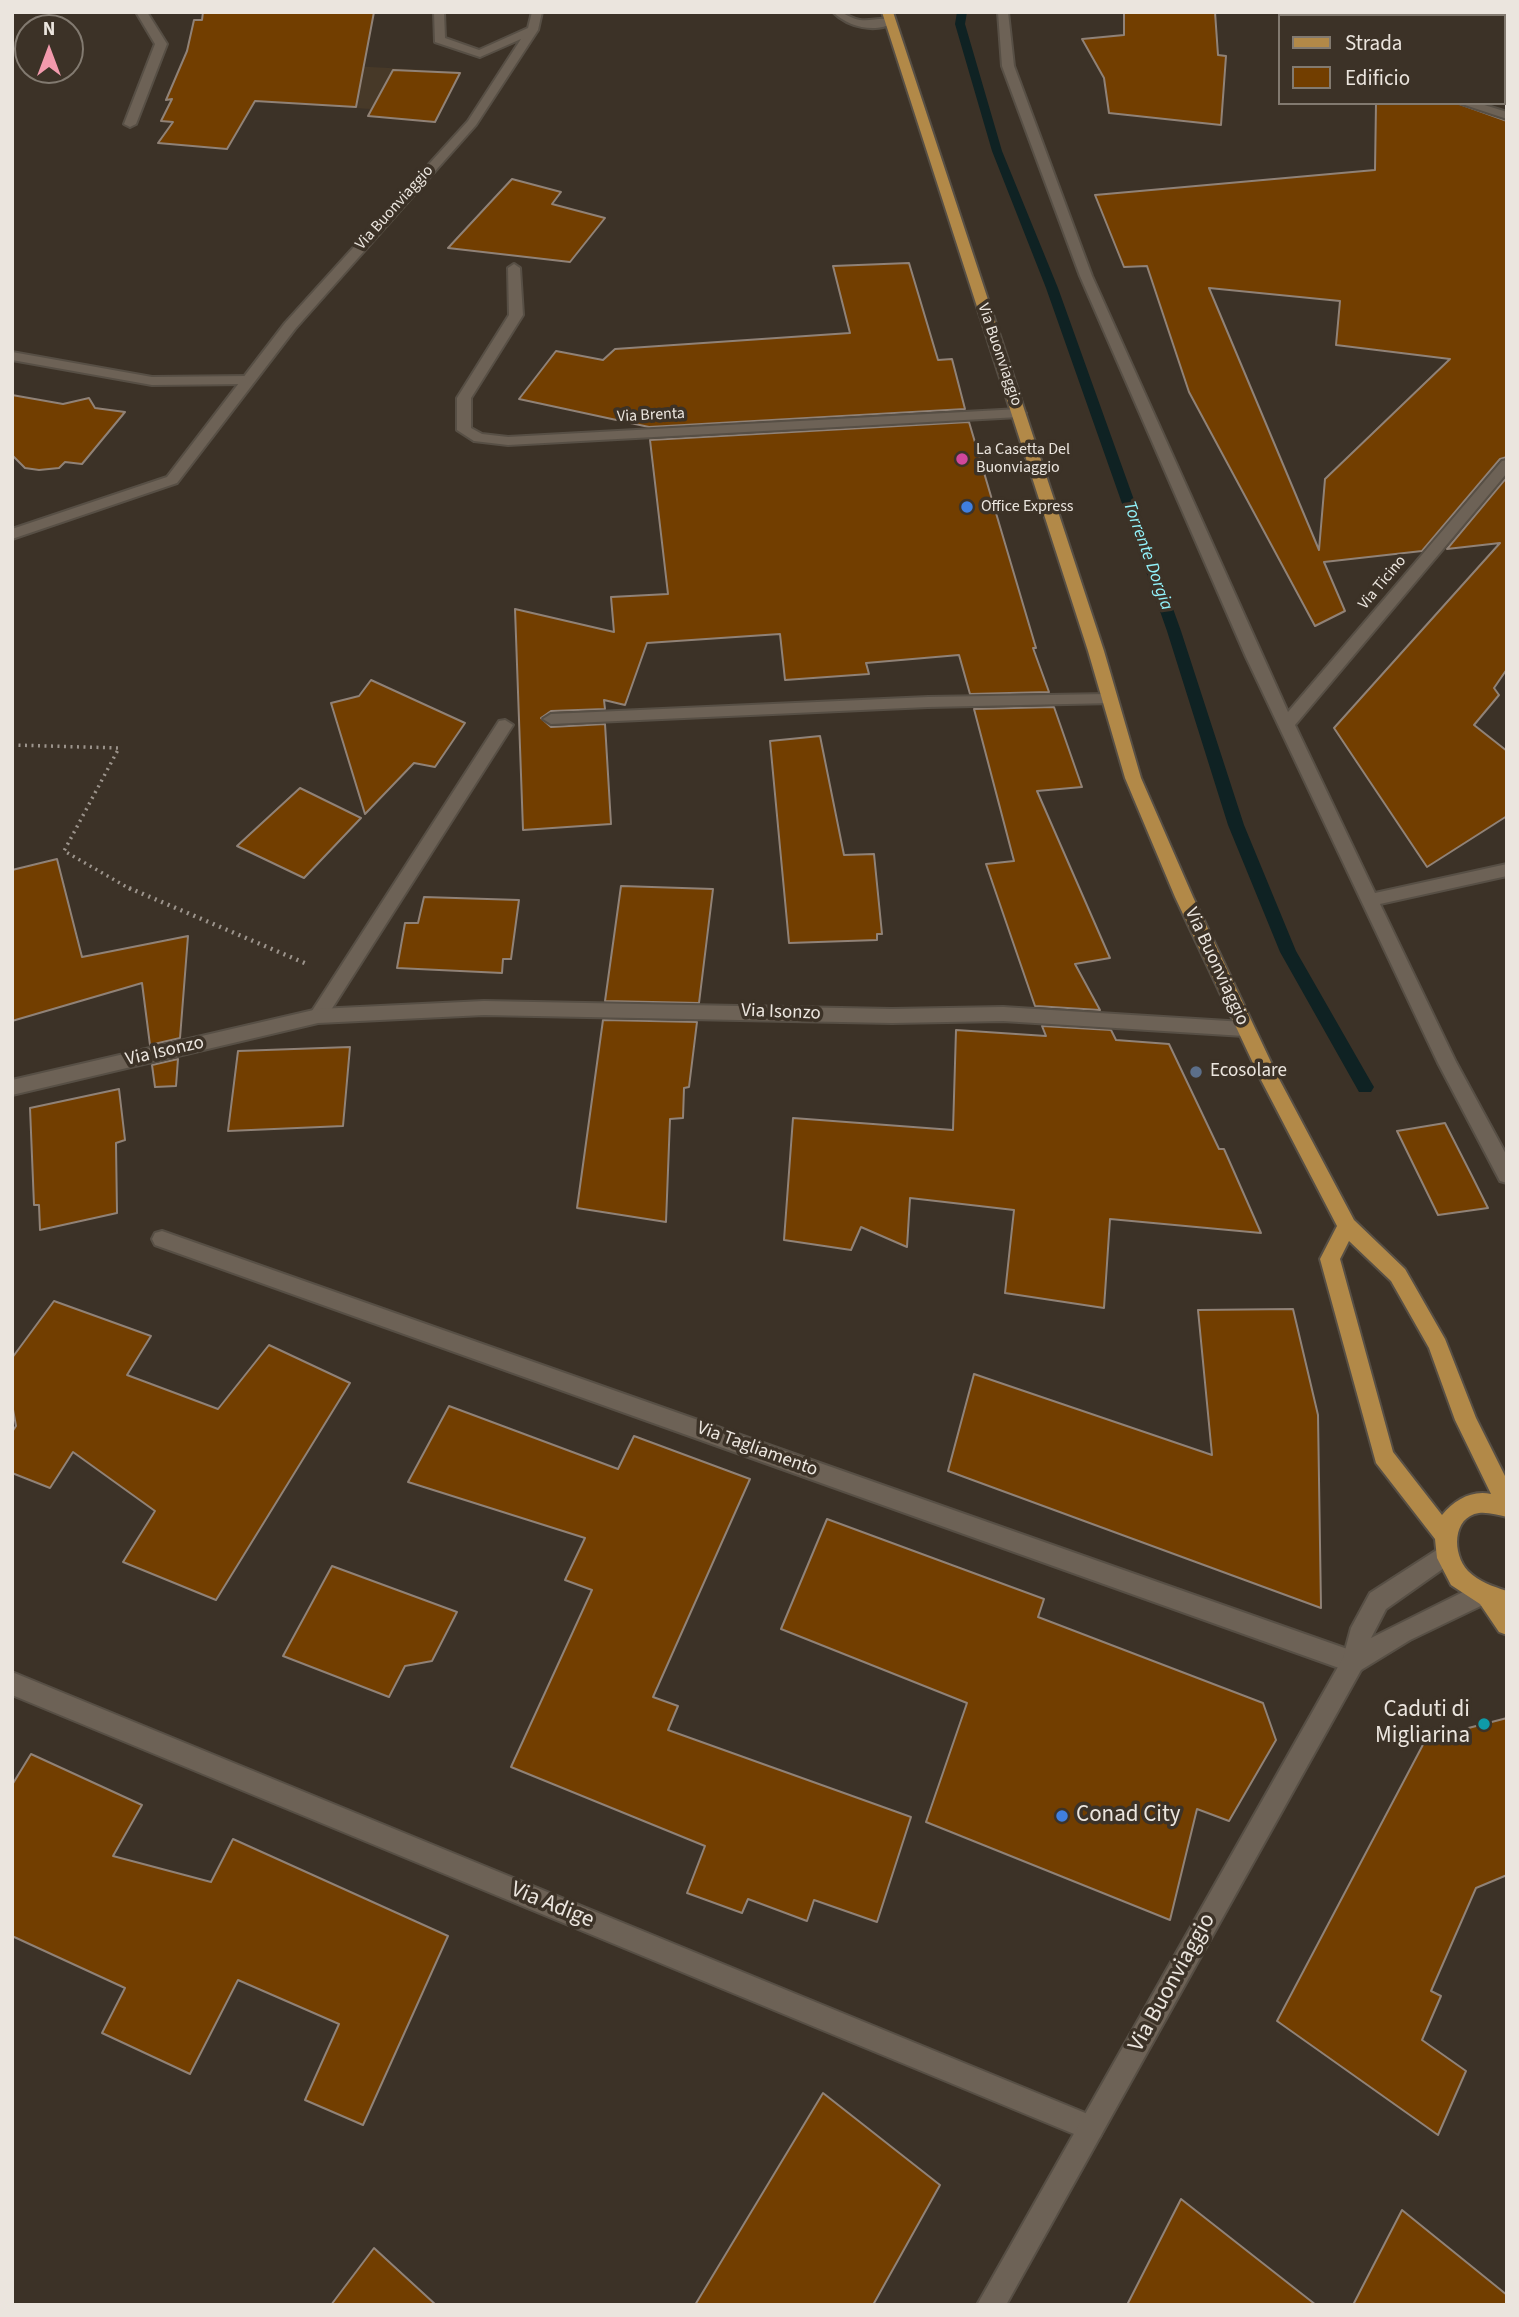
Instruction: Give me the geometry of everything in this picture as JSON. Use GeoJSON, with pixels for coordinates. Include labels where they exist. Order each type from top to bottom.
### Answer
{"type":"FeatureCollection","features":[{"type":"Feature","properties":{"kind":"main road","name":"Via Buonviaggio"},"geometry":{"type":"LineString","coordinates":[[888,17],[1096,651],[1133,778],[1244,1029],[1347,1226],[1398,1275],[1438,1345],[1466,1420],[1507,1505]]}},
{"type":"Feature","properties":{"kind":"main road"},"geometry":{"type":"LineString","coordinates":[[1347,1226],[1330,1259],[1384,1456],[1445,1544],[1455,1573],[1492,1598],[1507,1624]]}},
{"type":"Feature","properties":{"kind":"main road"},"geometry":{"type":"LineString","coordinates":[[1445,1544],[1450,1518],[1470,1505],[1507,1505]]}},
{"type":"Feature","properties":{"kind":"street"},"geometry":{"type":"LineString","coordinates":[[130,124],[161,44],[141,12]]}},
{"type":"Feature","properties":{"kind":"street"},"geometry":{"type":"LineString","coordinates":[[439,12],[439,40],[480,54],[533,30]]}},
{"type":"Feature","properties":{"kind":"street","name":"Via Buonviaggio"},"geometry":{"type":"LineString","coordinates":[[12,534],[172,480],[290,326],[472,123],[533,30],[537,12]]}},
{"type":"Feature","properties":{"kind":"street"},"geometry":{"type":"LineString","coordinates":[[838,12],[855,24],[888,17]]}},
{"type":"Feature","properties":{"kind":"street"},"geometry":{"type":"LineString","coordinates":[[1003,12],[1008,66],[1086,276],[1286,725],[1447,1063],[1507,1175]]}},
{"type":"Feature","properties":{"kind":"street"},"geometry":{"type":"LineString","coordinates":[[1471,105],[1507,116]]}},
{"type":"Feature","properties":{"kind":"street","name":"Via Brenta"},"geometry":{"type":"LineString","coordinates":[[514,268],[516,314],[464,398],[464,430],[479,439],[509,441],[1019,413]]}},
{"type":"Feature","properties":{"kind":"street"},"geometry":{"type":"LineString","coordinates":[[12,356],[152,382],[248,380]]}},
{"type":"Feature","properties":{"kind":"street","name":"Via Ticino"},"geometry":{"type":"LineString","coordinates":[[1286,725],[1507,464]]}},
{"type":"Feature","properties":{"kind":"street"},"geometry":{"type":"LineString","coordinates":[[551,719],[928,702],[1108,699]]}},
{"type":"Feature","properties":{"kind":"street"},"geometry":{"type":"LineString","coordinates":[[318,1016],[505,725]]}},
{"type":"Feature","properties":{"kind":"street"},"geometry":{"type":"LineString","coordinates":[[1370,900],[1507,870]]}},
{"type":"Feature","properties":{"kind":"street","name":"Via Isonzo"},"geometry":{"type":"LineString","coordinates":[[12,1088],[318,1016],[484,1008],[892,1016],[1003,1014],[1244,1029]]}},
{"type":"Feature","properties":{"kind":"street","name":"Via Tagliamento"},"geometry":{"type":"LineString","coordinates":[[162,1239],[1353,1662]]}},
{"type":"Feature","properties":{"kind":"street","name":"Via Buonviaggio"},"geometry":{"type":"LineString","coordinates":[[991,2305],[1353,1662],[1362,1628],[1378,1601],[1445,1544]]}},
{"type":"Feature","properties":{"kind":"street","name":"Via Buonviaggio"},"geometry":{"type":"LineString","coordinates":[[1353,1662],[1402,1632],[1492,1598]]}},
{"type":"Feature","properties":{"kind":"street","name":"Via Adige"},"geometry":{"type":"LineString","coordinates":[[12,1683],[1091,2128]]}},
{"type":"Feature","properties":{"kind":"path"},"geometry":{"type":"LineString","coordinates":[[12,745],[119,748],[64,851],[141,895],[275,948],[341,980]]}},
{"type":"Feature","properties":{"kind":"shaded area"},"geometry":{"type":"Polygon","coordinates":[[[352,66],[462,72],[435,122],[367,116],[370,109],[328,106],[352,66]]]}},
{"type":"Feature","properties":{"kind":"building"},"geometry":{"type":"Polygon","coordinates":[[[203,12],[374,12],[356,107],[255,101],[227,149],[158,143],[173,122],[161,121],[172,99],[166,100],[187,51],[194,20],[202,20],[203,12]]]}},
{"type":"Feature","properties":{"kind":"building"},"geometry":{"type":"Polygon","coordinates":[[[1124,12],[1215,12],[1218,55],[1226,56],[1221,125],[1109,113],[1104,78],[1082,39],[1124,35],[1124,12]]]}},
{"type":"Feature","properties":{"kind":"building"},"geometry":{"type":"Polygon","coordinates":[[[393,70],[460,73],[435,122],[368,116],[393,70]]]}},
{"type":"Feature","properties":{"kind":"building"},"geometry":{"type":"Polygon","coordinates":[[[1376,105],[1463,105],[1507,121],[1507,457],[1500,459],[1422,551],[1324,562],[1345,611],[1315,626],[1189,392],[1147,266],[1124,267],[1095,195],[1375,170],[1376,105]],[[1209,288],[1319,550],[1325,479],[1450,359],[1336,345],[1340,301],[1209,288]]]}},
{"type":"Feature","properties":{"kind":"building"},"geometry":{"type":"Polygon","coordinates":[[[512,179],[561,192],[552,204],[605,218],[570,262],[448,248],[512,179]]]}},
{"type":"Feature","properties":{"kind":"building"},"geometry":{"type":"Polygon","coordinates":[[[909,263],[938,360],[952,359],[965,409],[649,427],[519,399],[556,351],[603,360],[615,349],[850,333],[833,266],[909,263]]]}},
{"type":"Feature","properties":{"kind":"building"},"geometry":{"type":"Polygon","coordinates":[[[12,395],[63,404],[89,398],[95,408],[125,412],[82,464],[65,462],[59,468],[25,468],[12,455],[12,395]]]}},
{"type":"Feature","properties":{"kind":"building"},"geometry":{"type":"Polygon","coordinates":[[[969,422],[1036,648],[1033,648],[1049,692],[970,694],[959,655],[866,663],[869,674],[785,680],[780,634],[647,643],[625,705],[604,700],[605,709],[551,711],[541,718],[551,727],[605,724],[611,824],[523,830],[515,609],[614,632],[611,597],[668,594],[650,440],[969,422]]]}},
{"type":"Feature","properties":{"kind":"building"},"geometry":{"type":"Polygon","coordinates":[[[1507,477],[1507,669],[1494,688],[1499,695],[1474,725],[1507,751],[1507,816],[1427,867],[1334,728],[1500,543],[1447,549],[1507,477]]]}},
{"type":"Feature","properties":{"kind":"building"},"geometry":{"type":"Polygon","coordinates":[[[371,680],[465,723],[435,767],[414,763],[365,814],[331,703],[359,696],[371,680]]]}},
{"type":"Feature","properties":{"kind":"building"},"geometry":{"type":"Polygon","coordinates":[[[1054,707],[1082,787],[1037,791],[1110,958],[1075,964],[1100,1010],[1035,1006],[986,864],[1014,861],[974,709],[1054,707]]]}},
{"type":"Feature","properties":{"kind":"building"},"geometry":{"type":"Polygon","coordinates":[[[820,736],[844,855],[874,854],[882,934],[877,934],[877,940],[789,943],[770,741],[820,736]]]}},
{"type":"Feature","properties":{"kind":"building"},"geometry":{"type":"Polygon","coordinates":[[[300,788],[361,818],[304,878],[237,846],[300,788]]]}},
{"type":"Feature","properties":{"kind":"building"},"geometry":{"type":"Polygon","coordinates":[[[57,859],[82,957],[188,936],[180,1038],[150,1045],[142,983],[12,1021],[12,870],[57,859]]]}},
{"type":"Feature","properties":{"kind":"building"},"geometry":{"type":"Polygon","coordinates":[[[621,886],[713,889],[699,1003],[605,1001],[621,886]]]}},
{"type":"Feature","properties":{"kind":"building"},"geometry":{"type":"Polygon","coordinates":[[[424,897],[519,900],[511,959],[503,959],[502,973],[397,968],[405,923],[418,923],[424,897]]]}},
{"type":"Feature","properties":{"kind":"building"},"geometry":{"type":"Polygon","coordinates":[[[603,1020],[697,1022],[689,1087],[684,1088],[683,1118],[670,1119],[666,1222],[577,1208],[603,1020]]]}},
{"type":"Feature","properties":{"kind":"building"},"geometry":{"type":"Polygon","coordinates":[[[1042,1026],[1111,1030],[1116,1040],[1169,1044],[1219,1149],[1224,1149],[1261,1233],[1110,1219],[1104,1308],[1005,1293],[1014,1210],[910,1198],[907,1247],[861,1227],[851,1250],[784,1240],[793,1118],[953,1130],[956,1030],[1046,1036],[1042,1026]]]}},
{"type":"Feature","properties":{"kind":"building"},"geometry":{"type":"Polygon","coordinates":[[[350,1047],[343,1126],[228,1131],[238,1051],[350,1047]]]}},
{"type":"Feature","properties":{"kind":"building"},"geometry":{"type":"Polygon","coordinates":[[[178,1059],[176,1086],[155,1087],[152,1065],[178,1059]]]}},
{"type":"Feature","properties":{"kind":"building"},"geometry":{"type":"Polygon","coordinates":[[[119,1089],[125,1140],[116,1143],[117,1213],[40,1230],[39,1205],[34,1205],[30,1108],[119,1089]]]}},
{"type":"Feature","properties":{"kind":"building"},"geometry":{"type":"Polygon","coordinates":[[[1445,1123],[1488,1208],[1438,1215],[1397,1131],[1445,1123]]]}},
{"type":"Feature","properties":{"kind":"building"},"geometry":{"type":"Polygon","coordinates":[[[54,1301],[151,1336],[127,1375],[218,1409],[269,1345],[350,1383],[216,1600],[123,1562],[155,1511],[73,1452],[50,1488],[12,1473],[12,1432],[16,1426],[12,1404],[12,1358],[54,1301]]]}},
{"type":"Feature","properties":{"kind":"building"},"geometry":{"type":"Polygon","coordinates":[[[1293,1309],[1318,1415],[1321,1608],[948,1471],[974,1374],[1212,1455],[1198,1310],[1293,1309]]]}},
{"type":"Feature","properties":{"kind":"building"},"geometry":{"type":"Polygon","coordinates":[[[449,1406],[618,1469],[634,1436],[750,1479],[653,1697],[678,1706],[668,1730],[911,1817],[877,1922],[814,1900],[807,1921],[748,1899],[742,1913],[687,1893],[705,1846],[511,1767],[592,1590],[565,1580],[585,1538],[408,1482],[449,1406]]]}},
{"type":"Feature","properties":{"kind":"building"},"geometry":{"type":"Polygon","coordinates":[[[827,1519],[1044,1599],[1038,1617],[1263,1703],[1276,1740],[1229,1821],[1197,1809],[1170,1920],[926,1822],[967,1703],[781,1629],[827,1519]]]}},
{"type":"Feature","properties":{"kind":"building"},"geometry":{"type":"Polygon","coordinates":[[[332,1566],[457,1612],[432,1661],[405,1666],[389,1697],[283,1656],[332,1566]]]}},
{"type":"Feature","properties":{"kind":"building"},"geometry":{"type":"Polygon","coordinates":[[[1507,1718],[1507,1875],[1476,1888],[1431,1991],[1441,1996],[1422,2040],[1466,2071],[1438,2135],[1277,2021],[1426,1739],[1507,1718]]]}},
{"type":"Feature","properties":{"kind":"building"},"geometry":{"type":"Polygon","coordinates":[[[31,1754],[142,1805],[113,1856],[211,1882],[233,1839],[448,1936],[363,2125],[305,2100],[339,2024],[238,1980],[190,2074],[102,2033],[125,1988],[12,1936],[12,1785],[31,1754]]]}},
{"type":"Feature","properties":{"kind":"building"},"geometry":{"type":"Polygon","coordinates":[[[823,2093],[940,2185],[873,2305],[695,2305],[823,2093]]]}},
{"type":"Feature","properties":{"kind":"building"},"geometry":{"type":"Polygon","coordinates":[[[1181,2199],[1316,2305],[1127,2305],[1181,2199]]]}},
{"type":"Feature","properties":{"kind":"building"},"geometry":{"type":"Polygon","coordinates":[[[1402,2210],[1507,2295],[1507,2305],[1353,2305],[1402,2210]]]}},
{"type":"Feature","properties":{"kind":"building"},"geometry":{"type":"Polygon","coordinates":[[[374,2248],[436,2305],[331,2305],[374,2248]]]}},
{"type":"Feature","properties":{"kind":"waterway","name":"Torrente Dorgia"},"geometry":{"type":"LineString","coordinates":[[962,12],[960,24],[997,151],[1052,288],[1174,631],[1236,825],[1288,952],[1365,1087]]}},
{"type":"Feature","properties":{"kind":"place","name":"La Casetta Del Buonviaggio"},"geometry":{"type":"Point","coordinates":[962,459]}},
{"type":"Feature","properties":{"kind":"place","name":"Office Express"},"geometry":{"type":"Point","coordinates":[967,507]}},
{"type":"Feature","properties":{"kind":"place","name":"Ecosolare"},"geometry":{"type":"Point","coordinates":[1196,1072]}},
{"type":"Feature","properties":{"kind":"place","name":"Caduti di Migliarina"},"geometry":{"type":"Point","coordinates":[1484,1724]}},
{"type":"Feature","properties":{"kind":"place","name":"Conad City"},"geometry":{"type":"Point","coordinates":[1062,1816]}}]}
